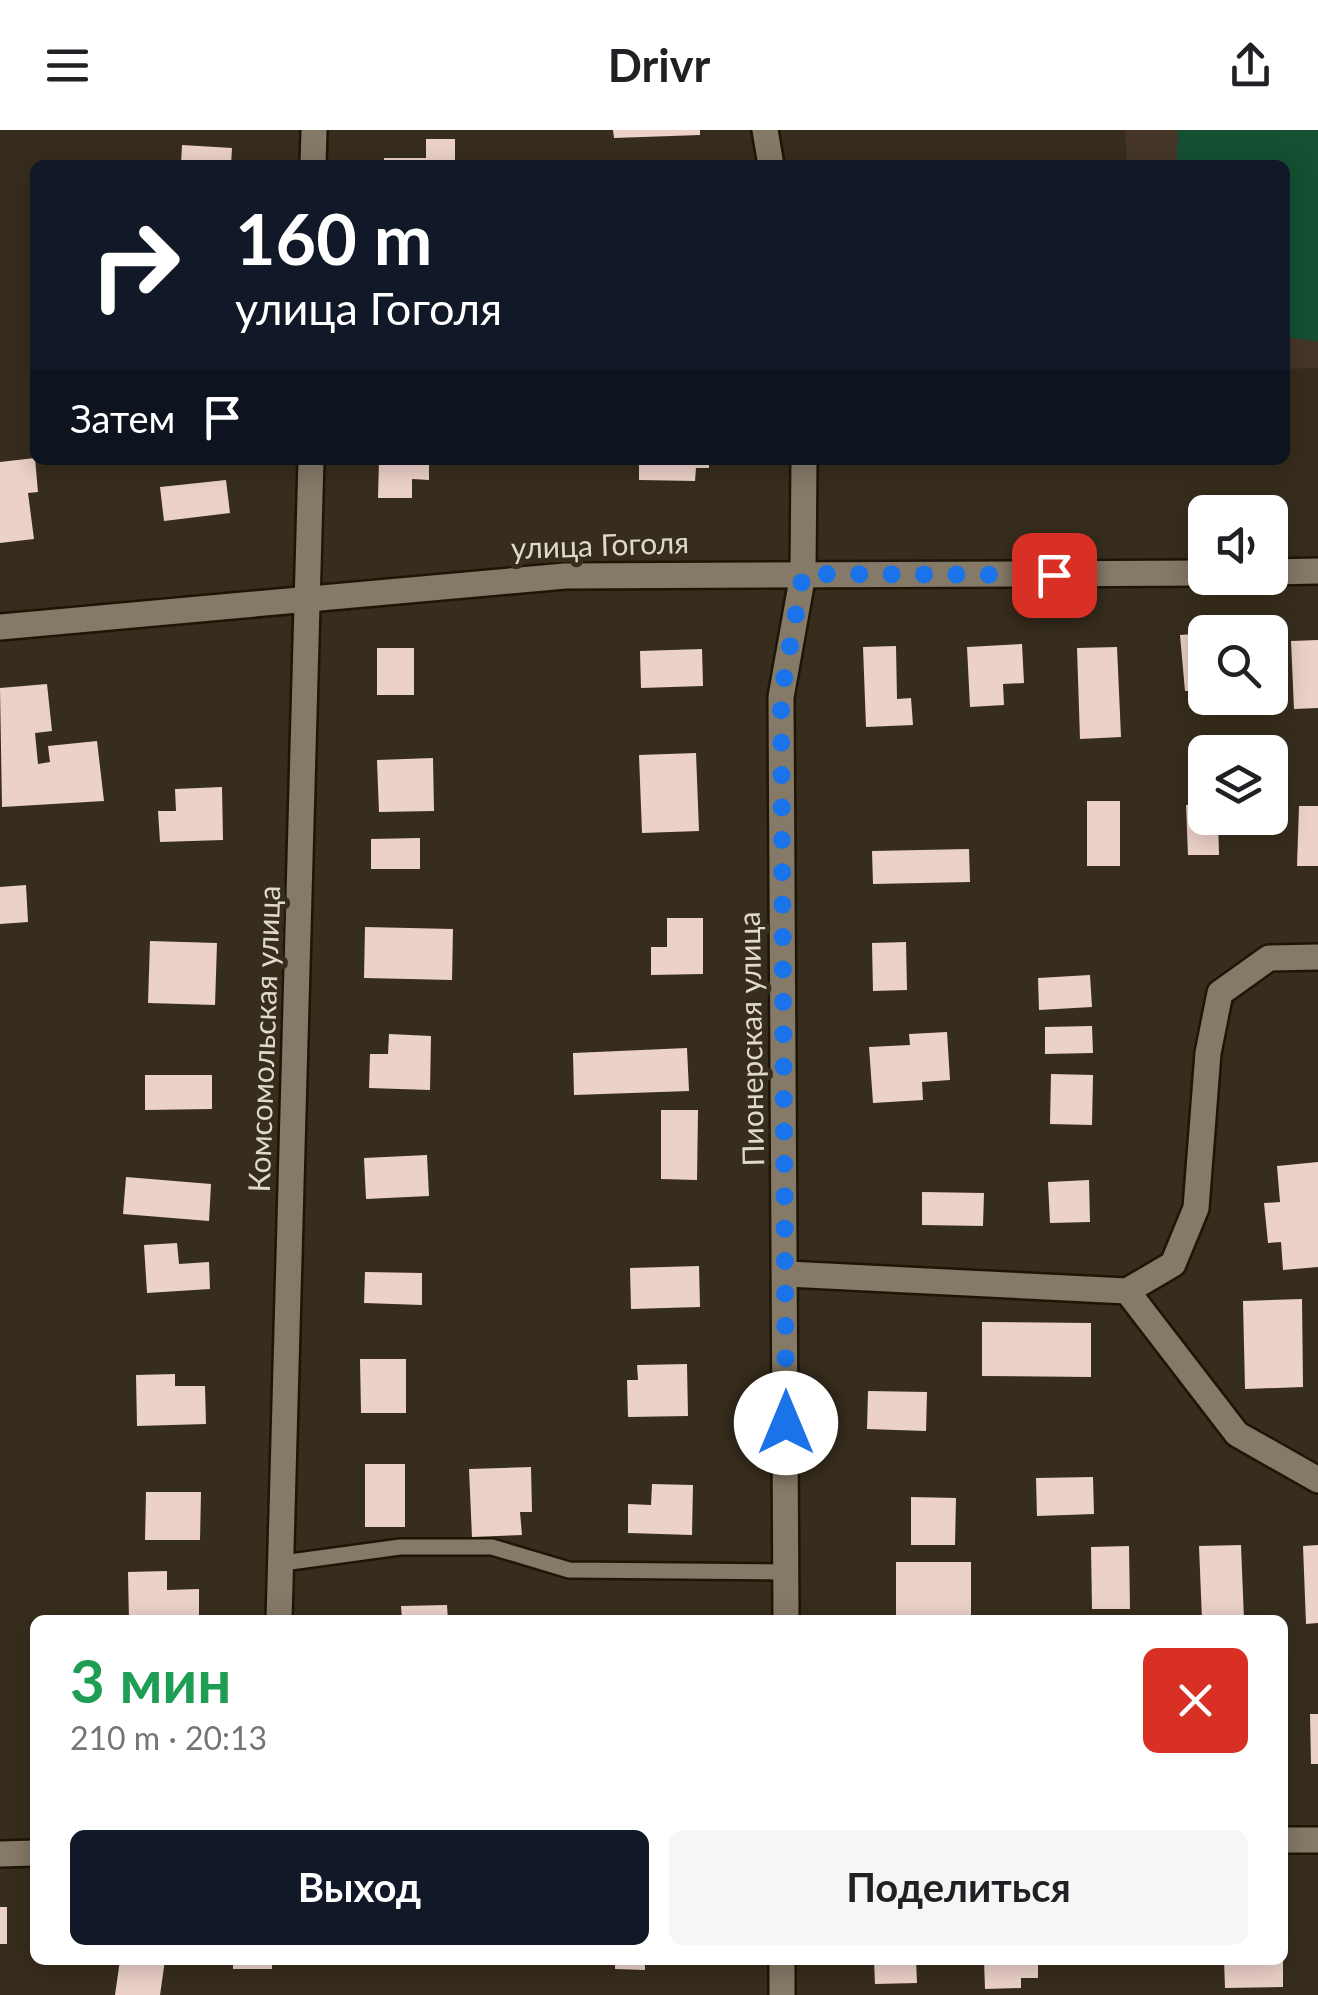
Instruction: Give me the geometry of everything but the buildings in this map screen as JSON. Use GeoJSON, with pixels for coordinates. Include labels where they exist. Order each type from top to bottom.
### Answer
{"type":"FeatureCollection","features":[{"type":"Feature","properties":{"kind":"street"},"geometry":{"type":"LineString","coordinates":[[314,130],[314,160]]}},
{"type":"Feature","properties":{"kind":"street"},"geometry":{"type":"LineString","coordinates":[[765,130],[770,160]]}},
{"type":"Feature","properties":{"kind":"street","name":"Комсомольская улица"},"geometry":{"type":"LineString","coordinates":[[280,1615],[312,465]]}},
{"type":"Feature","properties":{"kind":"street","name":"Пионерская улица"},"geometry":{"type":"LineString","coordinates":[[786,1615],[781,697],[803,574],[804,465]]}},
{"type":"Feature","properties":{"kind":"street"},"geometry":{"type":"LineString","coordinates":[[1288,572],[1318,571]]}},
{"type":"Feature","properties":{"kind":"street","name":"улица Гоголя"},"geometry":{"type":"LineString","coordinates":[[0,628],[565,576],[1188,573]]}},
{"type":"Feature","properties":{"kind":"street"},"geometry":{"type":"LineString","coordinates":[[787,1274],[1127,1291],[1173,1264],[1196,1208],[1208,1053],[1220,993],[1269,958],[1318,957]]}},
{"type":"Feature","properties":{"kind":"street"},"geometry":{"type":"LineString","coordinates":[[1127,1291],[1238,1434],[1318,1480]]}},
{"type":"Feature","properties":{"kind":"street"},"geometry":{"type":"LineString","coordinates":[[1288,1840],[1318,1840]]}},
{"type":"Feature","properties":{"kind":"street"},"geometry":{"type":"LineString","coordinates":[[0,1854],[30,1853]]}},
{"type":"Feature","properties":{"kind":"street"},"geometry":{"type":"LineString","coordinates":[[782,1965],[782,1995]]}},
{"type":"Feature","properties":{"kind":"lane"},"geometry":{"type":"LineString","coordinates":[[282,1563],[400,1547],[492,1547],[568,1570],[786,1572]]}},
{"type":"Feature","properties":{"kind":"shaded area"},"geometry":{"type":"Polygon","coordinates":[[[1125,130],[1318,130],[1318,368],[1290,369],[1290,160],[1127,160],[1125,130]]]}},
{"type":"Feature","properties":{"kind":"green space"},"geometry":{"type":"Polygon","coordinates":[[[1178,130],[1318,130],[1318,341],[1290,338],[1290,160],[1177,160],[1178,130]]]}},
{"type":"Feature","properties":{"kind":"route"},"geometry":{"type":"LineString","coordinates":[[786,1423],[781,697],[803,574],[1054,575]]}}]}
